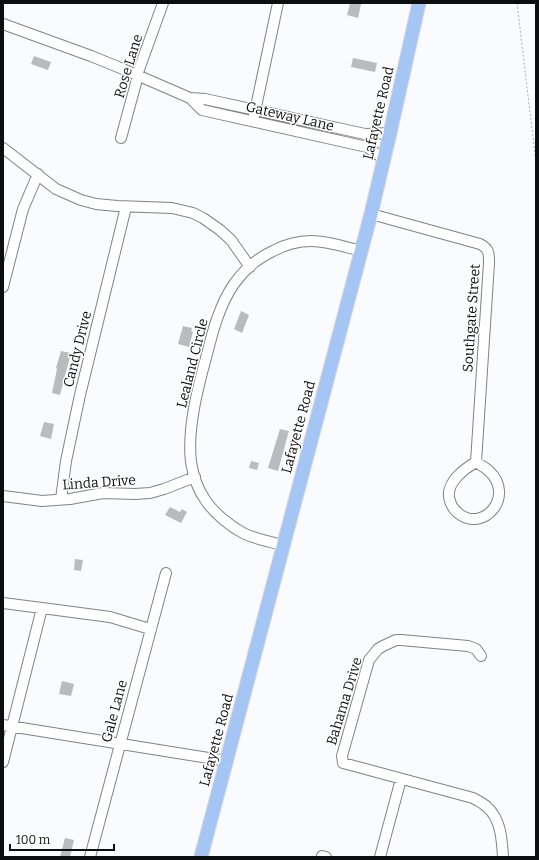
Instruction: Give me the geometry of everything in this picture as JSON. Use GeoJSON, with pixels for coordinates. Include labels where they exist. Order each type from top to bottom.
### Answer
{"type":"FeatureCollection","features":[{"type":"Feature","properties":{"kind":"main road","name":"Lafayette Road"},"geometry":{"type":"LineString","coordinates":[[201,857],[371,214],[419,3]]}},
{"type":"Feature","properties":{"kind":"street","name":"Rose Lane"},"geometry":{"type":"LineString","coordinates":[[121,138],[137,75],[163,3]]}},
{"type":"Feature","properties":{"kind":"street"},"geometry":{"type":"LineString","coordinates":[[253,122],[254,111],[278,3]]}},
{"type":"Feature","properties":{"kind":"street","name":"Gateway Lane"},"geometry":{"type":"LineString","coordinates":[[3,24],[91,56],[190,98],[205,99],[254,111],[369,135],[390,133]]}},
{"type":"Feature","properties":{"kind":"street","name":"Gateway Lane"},"geometry":{"type":"LineString","coordinates":[[190,98],[202,110],[367,147],[384,159]]}},
{"type":"Feature","properties":{"kind":"street"},"geometry":{"type":"LineString","coordinates":[[348,143],[351,131]]}},
{"type":"Feature","properties":{"kind":"street"},"geometry":{"type":"LineString","coordinates":[[3,148],[56,189],[81,200],[96,204],[126,207],[172,208],[193,213],[220,230],[230,240],[250,266]]}},
{"type":"Feature","properties":{"kind":"street"},"geometry":{"type":"LineString","coordinates":[[3,287],[24,209],[38,174]]}},
{"type":"Feature","properties":{"kind":"street","name":"Candy Drive"},"geometry":{"type":"LineString","coordinates":[[61,499],[66,461],[80,395],[126,207]]}},
{"type":"Feature","properties":{"kind":"street","name":"Southgate Street"},"geometry":{"type":"LineString","coordinates":[[371,214],[480,244],[487,249],[490,254],[476,462]]}},
{"type":"Feature","properties":{"kind":"street","name":"Lealand Circle"},"geometry":{"type":"LineString","coordinates":[[283,545],[242,532],[222,519],[206,501],[195,477],[191,462],[191,430],[199,384],[213,332],[226,298],[235,283],[250,266],[273,250],[294,242],[307,240],[339,244],[361,251]]}},
{"type":"Feature","properties":{"kind":"street"},"geometry":{"type":"LineString","coordinates":[[476,462],[492,474],[500,493],[492,511],[482,517],[471,519],[456,511],[451,503],[449,493],[454,480],[476,462]]}},
{"type":"Feature","properties":{"kind":"street","name":"Linda Drive"},"geometry":{"type":"LineString","coordinates":[[3,496],[42,501],[70,499],[103,493],[150,493],[195,477]]}},
{"type":"Feature","properties":{"kind":"street","name":"Gale Lane"},"geometry":{"type":"LineString","coordinates":[[90,857],[166,573]]}},
{"type":"Feature","properties":{"kind":"street"},"geometry":{"type":"LineString","coordinates":[[3,603],[110,617],[150,629]]}},
{"type":"Feature","properties":{"kind":"street"},"geometry":{"type":"LineString","coordinates":[[3,762],[8,725],[42,608]]}},
{"type":"Feature","properties":{"kind":"street","name":"Bahama Drive"},"geometry":{"type":"LineString","coordinates":[[481,656],[476,650],[468,646],[401,640],[396,640],[378,649],[368,660],[342,756],[343,763],[473,798],[487,807],[496,820],[501,834],[503,857]]}},
{"type":"Feature","properties":{"kind":"street"},"geometry":{"type":"LineString","coordinates":[[8,725],[227,761]]}},
{"type":"Feature","properties":{"kind":"street"},"geometry":{"type":"LineString","coordinates":[[380,857],[401,779]]}},
{"type":"Feature","properties":{"kind":"path"},"geometry":{"type":"LineString","coordinates":[[517,3],[536,163]]}},
{"type":"Feature","properties":{"kind":"building"},"geometry":{"type":"Polygon","coordinates":[[[350,3],[361,4],[358,18],[347,15],[350,3]]]}},
{"type":"Feature","properties":{"kind":"building"},"geometry":{"type":"Polygon","coordinates":[[[34,56],[51,62],[48,70],[31,64],[34,56]]]}},
{"type":"Feature","properties":{"kind":"building"},"geometry":{"type":"Polygon","coordinates":[[[353,58],[377,63],[375,72],[351,67],[353,58]]]}},
{"type":"Feature","properties":{"kind":"building"},"geometry":{"type":"Polygon","coordinates":[[[241,311],[249,315],[242,333],[234,329],[241,311]]]}},
{"type":"Feature","properties":{"kind":"building"},"geometry":{"type":"Polygon","coordinates":[[[183,326],[192,328],[191,331],[193,332],[189,347],[178,344],[183,326]]]}},
{"type":"Feature","properties":{"kind":"building"},"geometry":{"type":"Polygon","coordinates":[[[61,351],[71,353],[60,395],[52,393],[56,368],[61,351]]]}},
{"type":"Feature","properties":{"kind":"building"},"geometry":{"type":"Polygon","coordinates":[[[44,422],[54,424],[51,439],[40,436],[44,422]]]}},
{"type":"Feature","properties":{"kind":"building"},"geometry":{"type":"Polygon","coordinates":[[[280,429],[289,431],[278,471],[268,468],[280,429]]]}},
{"type":"Feature","properties":{"kind":"building"},"geometry":{"type":"Polygon","coordinates":[[[251,461],[259,463],[257,470],[249,468],[251,461]]]}},
{"type":"Feature","properties":{"kind":"building"},"geometry":{"type":"Polygon","coordinates":[[[170,507],[180,512],[182,509],[187,512],[181,523],[165,515],[170,507]]]}},
{"type":"Feature","properties":{"kind":"building"},"geometry":{"type":"Polygon","coordinates":[[[75,559],[83,560],[81,571],[74,570],[75,559]]]}},
{"type":"Feature","properties":{"kind":"building"},"geometry":{"type":"Polygon","coordinates":[[[62,681],[74,684],[71,696],[59,694],[62,681]]]}},
{"type":"Feature","properties":{"kind":"building"},"geometry":{"type":"Polygon","coordinates":[[[65,838],[74,840],[70,857],[60,857],[65,838]]]}}]}
